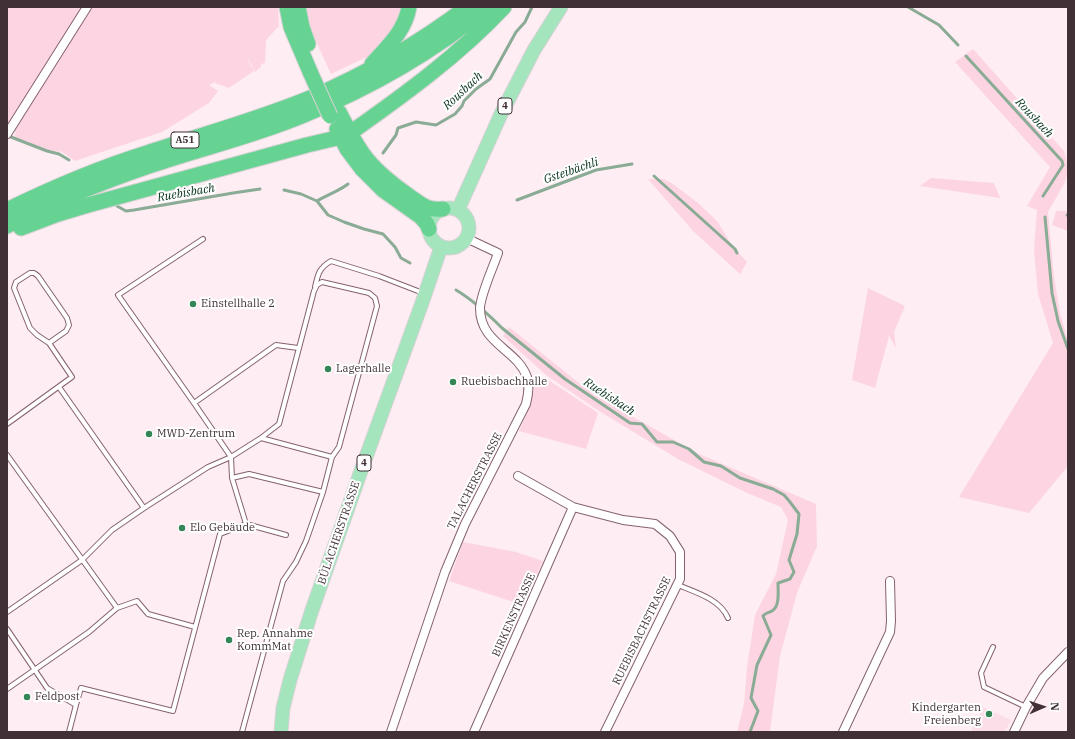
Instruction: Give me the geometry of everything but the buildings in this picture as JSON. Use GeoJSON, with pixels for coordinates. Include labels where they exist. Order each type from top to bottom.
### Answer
{"type":"FeatureCollection","features":[{"type":"Feature","properties":{"kind":"highway"},"geometry":{"type":"LineString","coordinates":[[287,7],[291,27],[316,72],[334,114],[345,135],[384,178],[423,206],[432,209],[442,209]]}},
{"type":"Feature","properties":{"kind":"highway"},"geometry":{"type":"LineString","coordinates":[[298,7],[302,27],[316,72]]}},
{"type":"Feature","properties":{"kind":"highway"},"geometry":{"type":"LineString","coordinates":[[364,72],[399,32],[406,19],[409,7]]}},
{"type":"Feature","properties":{"kind":"highway","name":"A51"},"geometry":{"type":"LineString","coordinates":[[7,210],[49,190],[97,170],[248,121],[335,87],[412,45],[467,7]]}},
{"type":"Feature","properties":{"kind":"highway","name":"A51"},"geometry":{"type":"LineString","coordinates":[[7,226],[55,202],[102,183],[152,165],[259,132],[303,116],[330,104],[371,84],[419,57],[488,7]]}},
{"type":"Feature","properties":{"kind":"highway"},"geometry":{"type":"LineString","coordinates":[[7,233],[80,207],[345,135],[439,67],[475,36],[504,7]]}},
{"type":"Feature","properties":{"kind":"highway"},"geometry":{"type":"LineString","coordinates":[[345,135],[347,149],[356,163],[387,193],[421,217],[429,229]]}},
{"type":"Feature","properties":{"kind":"main road","name":"4"},"geometry":{"type":"LineString","coordinates":[[458,210],[501,114],[534,50],[561,7]]}},
{"type":"Feature","properties":{"kind":"main road"},"geometry":{"type":"LineString","coordinates":[[448,208],[458,210],[466,217],[468,222],[468,233],[466,238],[460,245],[455,247],[441,247],[432,240],[429,229],[431,218],[442,209],[448,208]]}},
{"type":"Feature","properties":{"kind":"main road","name":"BÜLACHERSTRASSE"},"geometry":{"type":"LineString","coordinates":[[281,732],[283,708],[290,680],[311,613],[441,247]]}},
{"type":"Feature","properties":{"kind":"street"},"geometry":{"type":"LineString","coordinates":[[9,130],[86,7]]}},
{"type":"Feature","properties":{"kind":"street","name":"TALACHERSTRASSE"},"geometry":{"type":"LineString","coordinates":[[391,732],[445,572],[465,524],[526,404],[529,392],[528,378],[522,366],[488,335],[481,318],[480,307],[482,298],[498,253],[466,238]]}},
{"type":"Feature","properties":{"kind":"street","name":"RUEBISBACHSTRASSE"},"geometry":{"type":"LineString","coordinates":[[518,476],[573,507],[623,520],[655,524],[670,536],[680,552],[680,580],[678,585],[605,732]]}},
{"type":"Feature","properties":{"kind":"street","name":"BIRKENSTRASSE"},"geometry":{"type":"LineString","coordinates":[[474,732],[573,507]]}},
{"type":"Feature","properties":{"kind":"street"},"geometry":{"type":"LineString","coordinates":[[843,732],[890,632],[890,582]]}},
{"type":"Feature","properties":{"kind":"street"},"geometry":{"type":"LineString","coordinates":[[1014,732],[1026,707],[1043,678],[1068,652]]}},
{"type":"Feature","properties":{"kind":"lane"},"geometry":{"type":"LineString","coordinates":[[202,239],[118,295],[231,457],[232,478],[246,524]]}},
{"type":"Feature","properties":{"kind":"lane"},"geometry":{"type":"LineString","coordinates":[[7,612],[82,560],[112,530],[208,467],[231,457],[261,438],[279,424],[319,272],[324,265],[332,262],[379,276],[425,294]]}},
{"type":"Feature","properties":{"kind":"lane"},"geometry":{"type":"LineString","coordinates":[[7,424],[72,377],[49,343],[30,328],[14,288],[16,282],[30,273],[34,273],[38,276],[67,318],[69,325],[66,331],[49,343]]}},
{"type":"Feature","properties":{"kind":"lane"},"geometry":{"type":"LineString","coordinates":[[242,732],[283,581],[296,562],[306,541],[323,492],[332,457],[339,447],[376,306],[375,298],[369,293],[329,283],[322,282],[317,285],[314,291]]}},
{"type":"Feature","properties":{"kind":"lane"},"geometry":{"type":"LineString","coordinates":[[194,403],[276,344],[298,348]]}},
{"type":"Feature","properties":{"kind":"lane"},"geometry":{"type":"LineString","coordinates":[[59,387],[144,508]]}},
{"type":"Feature","properties":{"kind":"lane"},"geometry":{"type":"LineString","coordinates":[[261,438],[332,457]]}},
{"type":"Feature","properties":{"kind":"lane"},"geometry":{"type":"LineString","coordinates":[[7,455],[117,608]]}},
{"type":"Feature","properties":{"kind":"lane"},"geometry":{"type":"LineString","coordinates":[[232,478],[249,474],[323,492]]}},
{"type":"Feature","properties":{"kind":"lane"},"geometry":{"type":"LineString","coordinates":[[69,732],[81,688],[173,711],[220,534],[246,524],[286,535]]}},
{"type":"Feature","properties":{"kind":"lane"},"geometry":{"type":"LineString","coordinates":[[678,585],[709,598],[725,611],[728,618]]}},
{"type":"Feature","properties":{"kind":"lane"},"geometry":{"type":"LineString","coordinates":[[7,689],[89,632],[117,608],[136,601],[148,614],[195,627]]}},
{"type":"Feature","properties":{"kind":"lane"},"geometry":{"type":"LineString","coordinates":[[7,629],[47,688],[76,705]]}},
{"type":"Feature","properties":{"kind":"lane"},"geometry":{"type":"LineString","coordinates":[[993,648],[981,673],[984,687],[1026,707]]}},
{"type":"Feature","properties":{"kind":"shaded area"},"geometry":{"type":"Polygon","coordinates":[[[7,7],[278,7],[279,26],[266,40],[265,63],[261,64],[261,67],[255,72],[248,60],[254,71],[229,88],[215,82],[209,85],[218,91],[209,103],[162,132],[75,161],[62,152],[48,150],[14,137],[16,132],[7,131],[7,7]]]}},
{"type":"Feature","properties":{"kind":"shaded area"},"geometry":{"type":"Polygon","coordinates":[[[304,7],[405,8],[389,40],[371,55],[331,74],[313,35],[304,7]]]}},
{"type":"Feature","properties":{"kind":"shaded area"},"geometry":{"type":"Polygon","coordinates":[[[973,49],[1064,151],[1068,165],[1065,182],[1048,212],[1054,276],[1060,313],[1068,341],[1068,466],[1029,513],[959,497],[1053,343],[1038,294],[1034,250],[1037,210],[1027,206],[1050,167],[955,62],[973,49]]]}},
{"type":"Feature","properties":{"kind":"shaded area"},"geometry":{"type":"Polygon","coordinates":[[[931,178],[994,183],[1000,198],[920,186],[931,178]]]}},
{"type":"Feature","properties":{"kind":"shaded area"},"geometry":{"type":"Polygon","coordinates":[[[648,179],[664,179],[673,184],[698,203],[717,221],[732,245],[747,262],[740,274],[693,231],[648,179]]]}},
{"type":"Feature","properties":{"kind":"shaded area"},"geometry":{"type":"Polygon","coordinates":[[[1056,211],[1068,211],[1068,231],[1052,225],[1056,211]]]}},
{"type":"Feature","properties":{"kind":"shaded area"},"geometry":{"type":"Polygon","coordinates":[[[868,288],[905,306],[894,332],[896,348],[889,336],[875,388],[852,380],[868,288]]]}},
{"type":"Feature","properties":{"kind":"shaded area"},"geometry":{"type":"Polygon","coordinates":[[[509,327],[594,395],[699,454],[816,504],[817,546],[797,593],[780,656],[770,732],[737,732],[744,704],[747,667],[755,615],[776,574],[788,520],[781,507],[745,492],[678,459],[599,411],[546,375],[503,336],[509,327]]]}},
{"type":"Feature","properties":{"kind":"shaded area"},"geometry":{"type":"Polygon","coordinates":[[[547,379],[598,413],[586,449],[519,431],[531,401],[533,381],[547,379]]]}},
{"type":"Feature","properties":{"kind":"shaded area"},"geometry":{"type":"Polygon","coordinates":[[[463,542],[516,552],[543,561],[523,605],[449,581],[463,542]]]}},
{"type":"Feature","properties":{"kind":"shaded area","name":"Kindergarten Freienberg"},"geometry":{"type":"Polygon","coordinates":[[[983,707],[1011,720],[1005,732],[971,732],[983,707]]]}},
{"type":"Feature","properties":{"kind":"waterway","name":"Rousbach"},"geometry":{"type":"LineString","coordinates":[[383,153],[396,135],[398,128],[416,122],[436,125],[455,114],[462,106],[464,101],[476,89],[490,79],[516,32],[525,22],[532,7]]}},
{"type":"Feature","properties":{"kind":"waterway","name":"Rousbach"},"geometry":{"type":"LineString","coordinates":[[908,7],[939,25],[958,45]]}},
{"type":"Feature","properties":{"kind":"waterway","name":"Rousbach"},"geometry":{"type":"LineString","coordinates":[[966,56],[1062,161],[1063,165],[1043,196]]}},
{"type":"Feature","properties":{"kind":"waterway","name":"Ruebisbach"},"geometry":{"type":"LineString","coordinates":[[11,137],[59,154],[69,160]]}},
{"type":"Feature","properties":{"kind":"waterway","name":"Gsteibächli"},"geometry":{"type":"LineString","coordinates":[[517,200],[596,170],[632,164]]}},
{"type":"Feature","properties":{"kind":"waterway","name":"Gsteibächli"},"geometry":{"type":"LineString","coordinates":[[654,176],[735,249],[737,253]]}},
{"type":"Feature","properties":{"kind":"waterway","name":"Rousbach"},"geometry":{"type":"LineString","coordinates":[[317,201],[348,184]]}},
{"type":"Feature","properties":{"kind":"waterway","name":"Ruebisbach"},"geometry":{"type":"LineString","coordinates":[[117,206],[126,211],[260,189]]}},
{"type":"Feature","properties":{"kind":"waterway","name":"Ruebisbach"},"geometry":{"type":"LineString","coordinates":[[284,190],[301,194],[317,201],[328,215],[364,229],[383,234],[395,247],[401,258],[410,263]]}},
{"type":"Feature","properties":{"kind":"waterway","name":"Rousbach"},"geometry":{"type":"LineString","coordinates":[[1045,217],[1052,293],[1058,321],[1068,349]]}},
{"type":"Feature","properties":{"kind":"waterway","name":"Ruebisbach"},"geometry":{"type":"LineString","coordinates":[[456,290],[486,312],[502,328],[565,379],[630,423],[642,424],[657,442],[673,442],[689,449],[704,462],[721,466],[740,478],[773,489],[784,495],[799,514],[797,534],[789,560],[794,572],[790,579],[778,583],[778,598],[775,609],[763,616],[771,635],[757,665],[751,698],[758,711],[750,732]]}},
{"type":"Feature","properties":{"kind":"place","name":"Einstellhalle 2"},"geometry":{"type":"Point","coordinates":[193,304]}},
{"type":"Feature","properties":{"kind":"place","name":"Lagerhalle"},"geometry":{"type":"Point","coordinates":[328,369]}},
{"type":"Feature","properties":{"kind":"place","name":"Ruebisbachhalle"},"geometry":{"type":"Point","coordinates":[453,382]}},
{"type":"Feature","properties":{"kind":"place","name":"MWD-Zentrum"},"geometry":{"type":"Point","coordinates":[149,434]}},
{"type":"Feature","properties":{"kind":"place","name":"Elo Gebäude"},"geometry":{"type":"Point","coordinates":[182,528]}},
{"type":"Feature","properties":{"kind":"place","name":"Rep. Annahme KommMat"},"geometry":{"type":"Point","coordinates":[229,640]}},
{"type":"Feature","properties":{"kind":"place","name":"Feldpost"},"geometry":{"type":"Point","coordinates":[27,697]}},
{"type":"Feature","properties":{"kind":"place","name":"Kindergarten Freienberg"},"geometry":{"type":"Point","coordinates":[989,714]}}]}
